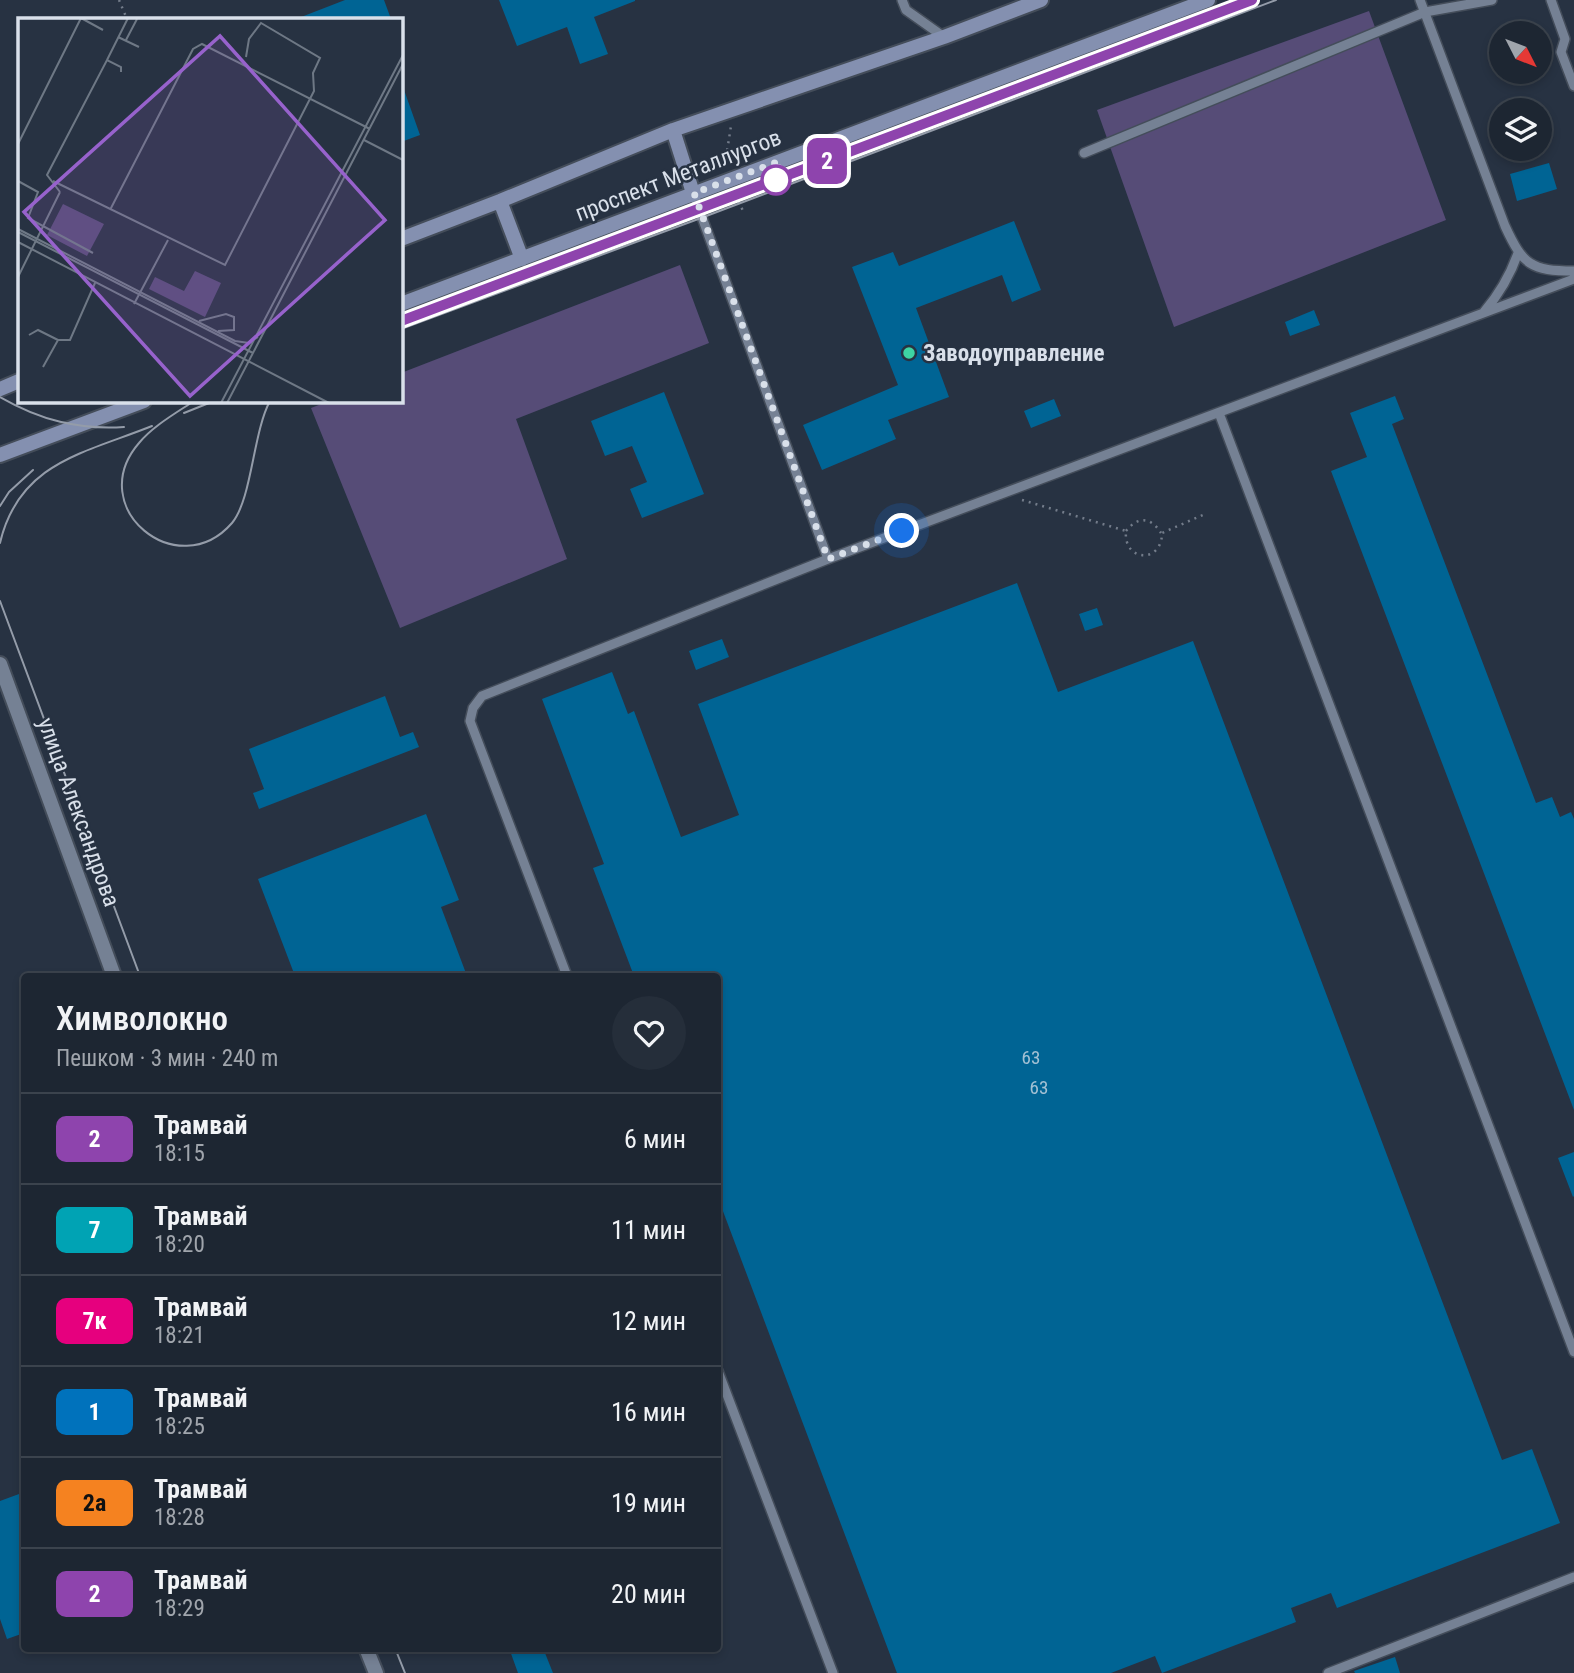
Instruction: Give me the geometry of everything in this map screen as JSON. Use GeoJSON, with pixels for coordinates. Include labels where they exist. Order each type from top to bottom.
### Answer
{"type":"FeatureCollection","features":[{"type":"Feature","properties":{"kind":"street","name":"проспект Металлургов"},"geometry":{"type":"LineString","coordinates":[[402,239],[673,130],[944,37],[1041,0]]}},
{"type":"Feature","properties":{"kind":"street","name":"проспект Металлургов"},"geometry":{"type":"LineString","coordinates":[[402,304],[1208,0]]}},
{"type":"Feature","properties":{"kind":"street"},"geometry":{"type":"LineString","coordinates":[[673,130],[694,193]]}},
{"type":"Feature","properties":{"kind":"street"},"geometry":{"type":"LineString","coordinates":[[500,201],[522,259]]}},
{"type":"Feature","properties":{"kind":"street"},"geometry":{"type":"LineString","coordinates":[[0,388],[18,381]]}},
{"type":"Feature","properties":{"kind":"street"},"geometry":{"type":"LineString","coordinates":[[0,455],[141,402]]}},
{"type":"Feature","properties":{"kind":"street","name":"улица Александрова"},"geometry":{"type":"LineString","coordinates":[[0,664],[113,973]]}},
{"type":"Feature","properties":{"kind":"street"},"geometry":{"type":"LineString","coordinates":[[368,1652],[376,1673]]}},
{"type":"Feature","properties":{"kind":"lane"},"geometry":{"type":"LineString","coordinates":[[902,0],[906,10],[944,37]]}},
{"type":"Feature","properties":{"kind":"lane"},"geometry":{"type":"LineString","coordinates":[[1420,0],[1505,226],[1518,253],[1538,269],[1574,271]]}},
{"type":"Feature","properties":{"kind":"lane"},"geometry":{"type":"LineString","coordinates":[[1084,153],[1424,12],[1492,0]]}},
{"type":"Feature","properties":{"kind":"lane"},"geometry":{"type":"LineString","coordinates":[[1551,0],[1570,38],[1561,52],[1574,86]]}},
{"type":"Feature","properties":{"kind":"lane"},"geometry":{"type":"LineString","coordinates":[[694,193],[828,559]]}},
{"type":"Feature","properties":{"kind":"lane"},"geometry":{"type":"LineString","coordinates":[[1482,314],[1500,294],[1518,253]]}},
{"type":"Feature","properties":{"kind":"lane"},"geometry":{"type":"LineString","coordinates":[[566,973],[470,721],[473,708],[482,696],[828,559],[1574,279]]}},
{"type":"Feature","properties":{"kind":"lane"},"geometry":{"type":"LineString","coordinates":[[1219,413],[1574,1352]]}},
{"type":"Feature","properties":{"kind":"lane"},"geometry":{"type":"LineString","coordinates":[[721,1379],[833,1673]]}},
{"type":"Feature","properties":{"kind":"lane"},"geometry":{"type":"LineString","coordinates":[[1328,1673],[1574,1577]]}},
{"type":"Feature","properties":{"kind":"path"},"geometry":{"type":"LineString","coordinates":[[119,0],[127,18]]}},
{"type":"Feature","properties":{"kind":"path"},"geometry":{"type":"LineString","coordinates":[[725,167],[732,119]]}},
{"type":"Feature","properties":{"kind":"path"},"geometry":{"type":"LineString","coordinates":[[735,191],[743,211]]}},
{"type":"Feature","properties":{"kind":"path"},"geometry":{"type":"LineString","coordinates":[[1001,494],[1126,531]]}},
{"type":"Feature","properties":{"kind":"path"},"geometry":{"type":"LineString","coordinates":[[1161,533],[1205,514]]}},
{"type":"Feature","properties":{"kind":"path"},"geometry":{"type":"LineString","coordinates":[[1145,519],[1155,523],[1161,533],[1158,549],[1151,554],[1135,553],[1128,547],[1126,531],[1134,522],[1145,519]]}},
{"type":"Feature","properties":{"kind":"shaded area"},"geometry":{"type":"Polygon","coordinates":[[[1369,11],[1446,220],[1174,327],[1097,110],[1369,11]]]}},
{"type":"Feature","properties":{"kind":"shaded area"},"geometry":{"type":"Polygon","coordinates":[[[680,265],[709,343],[516,419],[567,559],[400,628],[311,408],[326,402],[402,402],[402,373],[680,265]]]}},
{"type":"Feature","properties":{"kind":"building"},"geometry":{"type":"Polygon","coordinates":[[[345,0],[384,0],[391,18],[299,18],[345,0]]]}},
{"type":"Feature","properties":{"kind":"building"},"geometry":{"type":"Polygon","coordinates":[[[499,0],[635,1],[594,17],[608,54],[580,64],[567,27],[517,46],[499,0]]]}},
{"type":"Feature","properties":{"kind":"building"},"geometry":{"type":"Polygon","coordinates":[[[402,87],[403,87],[420,135],[402,142],[402,87]]]}},
{"type":"Feature","properties":{"kind":"building"},"geometry":{"type":"Polygon","coordinates":[[[1549,163],[1557,189],[1517,201],[1510,174],[1549,163]]]}},
{"type":"Feature","properties":{"kind":"building"},"geometry":{"type":"Polygon","coordinates":[[[1014,221],[1041,290],[1012,302],[1002,275],[916,308],[949,397],[888,420],[896,439],[822,470],[803,425],[898,385],[852,267],[893,252],[899,266],[1014,221]]]}},
{"type":"Feature","properties":{"kind":"building"},"geometry":{"type":"Polygon","coordinates":[[[1314,310],[1320,325],[1290,336],[1285,322],[1314,310]]]}},
{"type":"Feature","properties":{"kind":"building"},"geometry":{"type":"Polygon","coordinates":[[[664,392],[704,494],[642,518],[630,489],[647,482],[632,446],[605,456],[591,421],[664,392]]]}},
{"type":"Feature","properties":{"kind":"building"},"geometry":{"type":"Polygon","coordinates":[[[1395,396],[1404,419],[1392,424],[1536,803],[1552,797],[1560,817],[1571,812],[1574,819],[1574,1110],[1331,471],[1367,457],[1350,413],[1395,396]]]}},
{"type":"Feature","properties":{"kind":"building"},"geometry":{"type":"Polygon","coordinates":[[[1054,399],[1061,416],[1031,428],[1024,411],[1054,399]]]}},
{"type":"Feature","properties":{"kind":"building"},"geometry":{"type":"Polygon","coordinates":[[[1017,583],[1058,692],[1193,641],[1502,1460],[1532,1449],[1560,1523],[1337,1608],[1331,1593],[1291,1608],[1296,1622],[1162,1673],[1155,1656],[1111,1673],[897,1673],[721,1206],[721,973],[633,973],[593,868],[604,864],[542,699],[612,672],[628,714],[634,711],[681,837],[739,815],[698,704],[1017,583]]]}},
{"type":"Feature","properties":{"kind":"building"},"geometry":{"type":"Polygon","coordinates":[[[1097,608],[1103,625],[1085,631],[1079,614],[1097,608]]]}},
{"type":"Feature","properties":{"kind":"building"},"geometry":{"type":"Polygon","coordinates":[[[722,639],[729,657],[696,670],[689,651],[722,639]]]}},
{"type":"Feature","properties":{"kind":"building"},"geometry":{"type":"Polygon","coordinates":[[[385,696],[400,737],[413,732],[419,747],[259,809],[253,793],[264,789],[249,749],[385,696]]]}},
{"type":"Feature","properties":{"kind":"building"},"geometry":{"type":"Polygon","coordinates":[[[426,814],[459,900],[441,907],[466,973],[294,973],[258,879],[426,814]]]}},
{"type":"Feature","properties":{"kind":"building"},"geometry":{"type":"Polygon","coordinates":[[[1574,1152],[1574,1196],[1573,1197],[1558,1158],[1574,1152]]]}},
{"type":"Feature","properties":{"kind":"building"},"geometry":{"type":"Polygon","coordinates":[[[19,1494],[21,1500],[21,1634],[7,1639],[0,1619],[0,1501],[19,1494]]]}},
{"type":"Feature","properties":{"kind":"building"},"geometry":{"type":"Polygon","coordinates":[[[510,1652],[545,1652],[553,1673],[518,1673],[510,1652]]]}},
{"type":"Feature","properties":{"kind":"building"},"geometry":{"type":"Polygon","coordinates":[[[1395,1657],[1400,1673],[1354,1671],[1395,1657]]]}},
{"type":"Feature","properties":{"kind":"tram line","name":"2"},"geometry":{"type":"LineString","coordinates":[[402,321],[1252,0]]}},
{"type":"Feature","properties":{"kind":"tram line"},"geometry":{"type":"LineString","coordinates":[[402,329],[1276,0]]}},
{"type":"Feature","properties":{"kind":"tram line"},"geometry":{"type":"LineString","coordinates":[[0,397],[30,412],[60,422],[91,427],[124,427]]}},
{"type":"Feature","properties":{"kind":"tram line"},"geometry":{"type":"LineString","coordinates":[[192,402],[158,425],[139,443],[125,468],[122,492],[130,513],[144,531],[164,542],[187,546],[210,540],[232,523],[239,512],[264,414],[270,402]]}},
{"type":"Feature","properties":{"kind":"tram line"},"geometry":{"type":"LineString","coordinates":[[184,413],[212,402]]}},
{"type":"Feature","properties":{"kind":"tram line"},"geometry":{"type":"LineString","coordinates":[[0,543],[9,516],[22,494],[39,478],[58,464],[79,454],[152,426]]}},
{"type":"Feature","properties":{"kind":"tram line"},"geometry":{"type":"LineString","coordinates":[[0,506],[9,492],[33,470]]}},
{"type":"Feature","properties":{"kind":"tram line"},"geometry":{"type":"LineString","coordinates":[[0,601],[139,973]]}},
{"type":"Feature","properties":{"kind":"tram line"},"geometry":{"type":"LineString","coordinates":[[397,1652],[405,1673]]}},
{"type":"Feature","properties":{"kind":"place","name":"Заводоуправление"},"geometry":{"type":"Point","coordinates":[909,353]}},
{"type":"Feature","properties":{"kind":"route"},"geometry":{"type":"LineString","coordinates":[[776,180],[780,161],[694,193],[698,210],[828,559],[902,531]]}}]}
